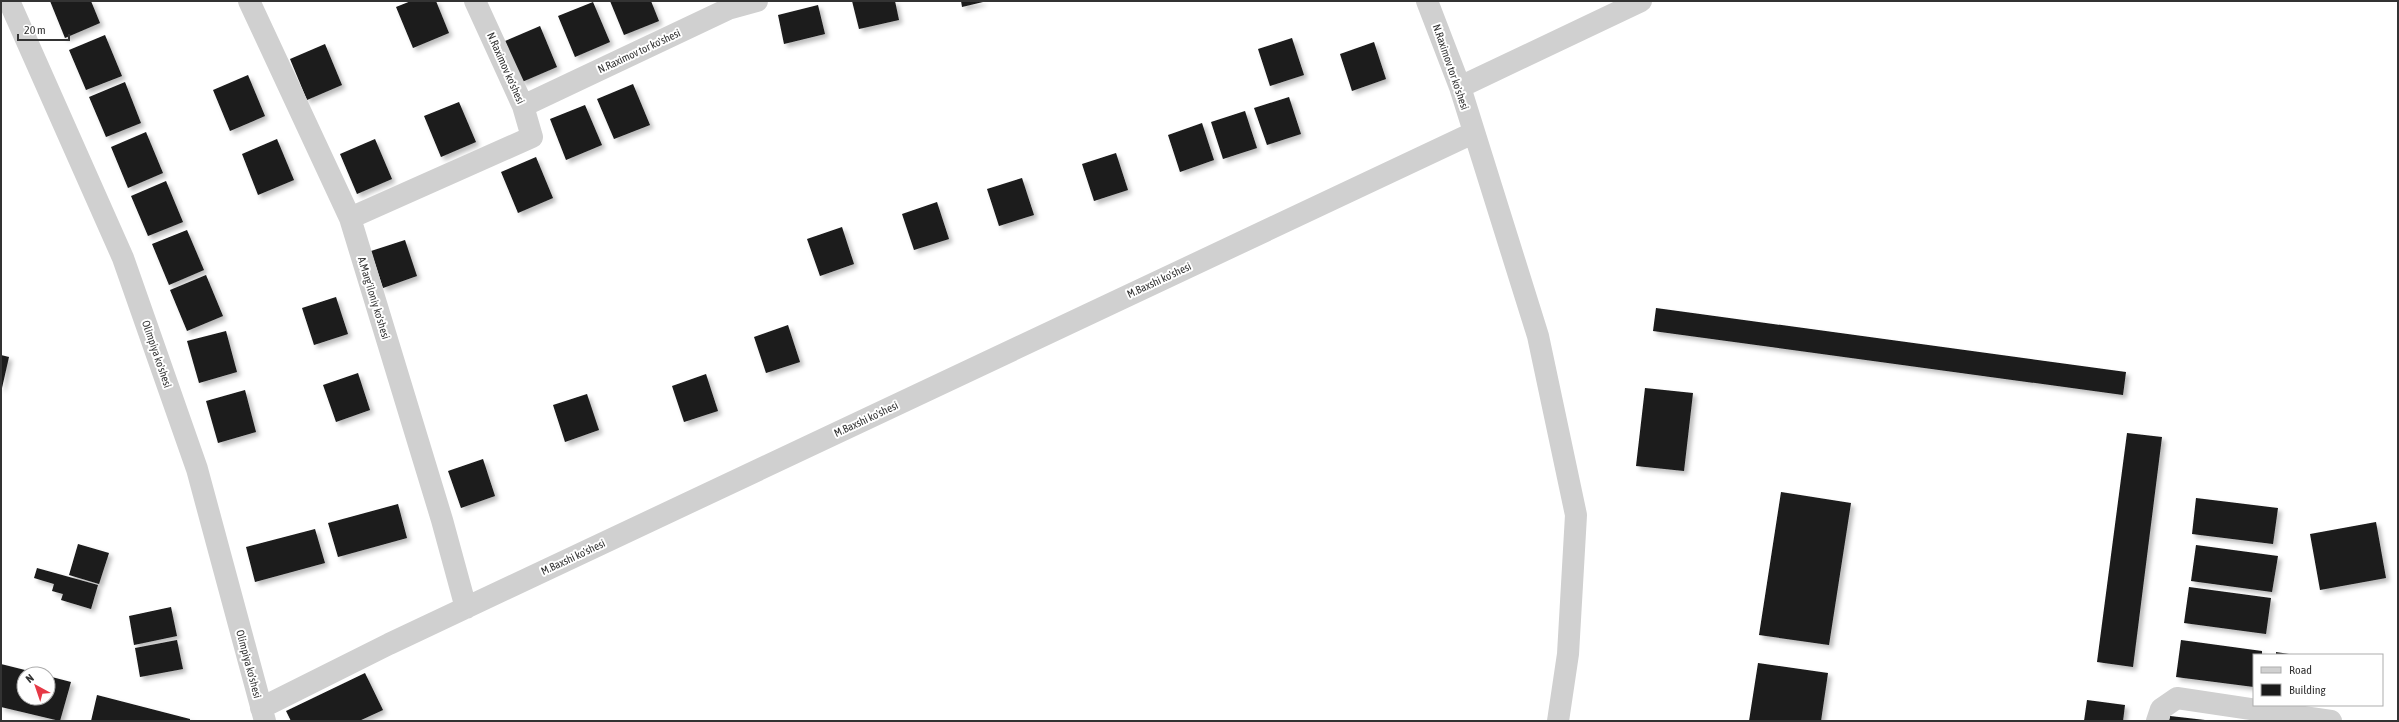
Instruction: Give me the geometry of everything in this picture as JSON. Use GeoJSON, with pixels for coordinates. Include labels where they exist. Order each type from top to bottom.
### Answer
{"type":"FeatureCollection","features":[{"type":"Feature","properties":{"kind":"street","name":"Olimpiya ko'shesi"},"geometry":{"type":"LineString","coordinates":[[8,1],[126,265],[197,469],[263,715]]}},
{"type":"Feature","properties":{"kind":"street","name":"A.Marg'iloniy ko'shesi"},"geometry":{"type":"LineString","coordinates":[[249,1],[350,218],[442,520],[466,608]]}},
{"type":"Feature","properties":{"kind":"street","name":"N.Raximov ko'shesi"},"geometry":{"type":"LineString","coordinates":[[350,218],[532,137],[523,106],[475,1]]}},
{"type":"Feature","properties":{"kind":"street","name":"N.Raximov tor ko'shesi"},"geometry":{"type":"LineString","coordinates":[[523,106],[728,9],[757,1]]}},
{"type":"Feature","properties":{"kind":"street","name":"N.Raximov tor ko'shesi"},"geometry":{"type":"LineString","coordinates":[[1428,1],[1460,87],[1473,133],[1538,336],[1576,515],[1568,654],[1558,721]]}},
{"type":"Feature","properties":{"kind":"street"},"geometry":{"type":"LineString","coordinates":[[1460,87],[1641,1]]}},
{"type":"Feature","properties":{"kind":"street","name":"M.Baxshi ko'shesi"},"geometry":{"type":"LineString","coordinates":[[263,715],[466,608],[1473,133]]}},
{"type":"Feature","properties":{"kind":"street"},"geometry":{"type":"LineString","coordinates":[[2157,721],[2161,709],[2178,698],[2332,721]]}},
{"type":"Feature","properties":{"kind":"building"},"geometry":{"type":"Polygon","coordinates":[[[50,1],[91,1],[100,23],[65,38],[50,1]]]}},
{"type":"Feature","properties":{"kind":"building"},"geometry":{"type":"Polygon","coordinates":[[[411,1],[436,1],[449,33],[413,48],[396,7],[411,1]]]}},
{"type":"Feature","properties":{"kind":"building"},"geometry":{"type":"Polygon","coordinates":[[[610,1],[651,1],[659,21],[624,35],[610,1]]]}},
{"type":"Feature","properties":{"kind":"building"},"geometry":{"type":"Polygon","coordinates":[[[852,1],[895,1],[899,20],[859,29],[852,1]]]}},
{"type":"Feature","properties":{"kind":"building"},"geometry":{"type":"Polygon","coordinates":[[[961,1],[983,1],[983,2],[962,7],[961,1]]]}},
{"type":"Feature","properties":{"kind":"building"},"geometry":{"type":"Polygon","coordinates":[[[593,2],[610,42],[575,57],[558,16],[593,2]]]}},
{"type":"Feature","properties":{"kind":"building"},"geometry":{"type":"Polygon","coordinates":[[[818,5],[825,34],[784,44],[778,15],[818,5]]]}},
{"type":"Feature","properties":{"kind":"building"},"geometry":{"type":"Polygon","coordinates":[[[540,26],[557,67],[522,82],[505,41],[540,26]]]}},
{"type":"Feature","properties":{"kind":"building"},"geometry":{"type":"Polygon","coordinates":[[[105,35],[122,76],[86,90],[69,50],[105,35]]]}},
{"type":"Feature","properties":{"kind":"building"},"geometry":{"type":"Polygon","coordinates":[[[1292,38],[1304,75],[1270,86],[1258,49],[1292,38]]]}},
{"type":"Feature","properties":{"kind":"building"},"geometry":{"type":"Polygon","coordinates":[[[1374,42],[1386,79],[1352,91],[1340,54],[1374,42]]]}},
{"type":"Feature","properties":{"kind":"building"},"geometry":{"type":"Polygon","coordinates":[[[325,44],[342,85],[307,100],[290,59],[325,44]]]}},
{"type":"Feature","properties":{"kind":"building"},"geometry":{"type":"Polygon","coordinates":[[[248,75],[265,116],[230,131],[213,90],[248,75]]]}},
{"type":"Feature","properties":{"kind":"building"},"geometry":{"type":"Polygon","coordinates":[[[125,82],[141,123],[106,137],[89,97],[125,82]]]}},
{"type":"Feature","properties":{"kind":"building"},"geometry":{"type":"Polygon","coordinates":[[[633,84],[650,125],[614,139],[597,99],[633,84]]]}},
{"type":"Feature","properties":{"kind":"building"},"geometry":{"type":"Polygon","coordinates":[[[1289,97],[1301,134],[1267,145],[1254,108],[1289,97]]]}},
{"type":"Feature","properties":{"kind":"building"},"geometry":{"type":"Polygon","coordinates":[[[459,102],[476,142],[441,157],[424,116],[459,102]]]}},
{"type":"Feature","properties":{"kind":"building"},"geometry":{"type":"Polygon","coordinates":[[[585,105],[602,145],[566,160],[550,119],[585,105]]]}},
{"type":"Feature","properties":{"kind":"building"},"geometry":{"type":"Polygon","coordinates":[[[1245,111],[1257,148],[1223,159],[1211,122],[1245,111]]]}},
{"type":"Feature","properties":{"kind":"building"},"geometry":{"type":"Polygon","coordinates":[[[1202,123],[1214,160],[1180,172],[1168,135],[1202,123]]]}},
{"type":"Feature","properties":{"kind":"building"},"geometry":{"type":"Polygon","coordinates":[[[146,132],[163,173],[128,188],[111,147],[146,132]]]}},
{"type":"Feature","properties":{"kind":"building"},"geometry":{"type":"Polygon","coordinates":[[[277,139],[294,180],[258,195],[242,154],[277,139]]]}},
{"type":"Feature","properties":{"kind":"building"},"geometry":{"type":"Polygon","coordinates":[[[375,139],[392,179],[357,194],[340,154],[375,139]]]}},
{"type":"Feature","properties":{"kind":"building"},"geometry":{"type":"Polygon","coordinates":[[[1116,153],[1128,190],[1094,201],[1082,164],[1116,153]]]}},
{"type":"Feature","properties":{"kind":"building"},"geometry":{"type":"Polygon","coordinates":[[[536,157],[553,198],[518,213],[501,172],[536,157]]]}},
{"type":"Feature","properties":{"kind":"building"},"geometry":{"type":"Polygon","coordinates":[[[1022,178],[1034,215],[999,226],[987,189],[1022,178]]]}},
{"type":"Feature","properties":{"kind":"building"},"geometry":{"type":"Polygon","coordinates":[[[166,181],[183,222],[148,236],[131,196],[166,181]]]}},
{"type":"Feature","properties":{"kind":"building"},"geometry":{"type":"Polygon","coordinates":[[[937,202],[949,239],[914,250],[902,214],[937,202]]]}},
{"type":"Feature","properties":{"kind":"building"},"geometry":{"type":"Polygon","coordinates":[[[842,227],[854,264],[820,276],[807,239],[842,227]]]}},
{"type":"Feature","properties":{"kind":"building"},"geometry":{"type":"Polygon","coordinates":[[[187,230],[204,270],[169,285],[152,244],[187,230]]]}},
{"type":"Feature","properties":{"kind":"building"},"geometry":{"type":"Polygon","coordinates":[[[405,240],[417,276],[383,288],[371,251],[405,240]]]}},
{"type":"Feature","properties":{"kind":"building"},"geometry":{"type":"Polygon","coordinates":[[[206,275],[223,316],[187,331],[170,290],[206,275]]]}},
{"type":"Feature","properties":{"kind":"building"},"geometry":{"type":"Polygon","coordinates":[[[336,297],[348,334],[314,345],[302,308],[336,297]]]}},
{"type":"Feature","properties":{"kind":"building"},"geometry":{"type":"Polygon","coordinates":[[[1656,308],[2126,372],[2123,395],[1653,331],[1656,308]]]}},
{"type":"Feature","properties":{"kind":"building"},"geometry":{"type":"Polygon","coordinates":[[[788,325],[800,362],[766,373],[754,337],[788,325]]]}},
{"type":"Feature","properties":{"kind":"building"},"geometry":{"type":"Polygon","coordinates":[[[226,331],[237,372],[199,383],[187,341],[226,331]]]}},
{"type":"Feature","properties":{"kind":"building"},"geometry":{"type":"Polygon","coordinates":[[[1,355],[9,357],[2,388],[1,388],[1,355]]]}},
{"type":"Feature","properties":{"kind":"building"},"geometry":{"type":"Polygon","coordinates":[[[358,373],[370,410],[336,422],[323,385],[358,373]]]}},
{"type":"Feature","properties":{"kind":"building"},"geometry":{"type":"Polygon","coordinates":[[[706,374],[718,411],[684,422],[672,386],[706,374]]]}},
{"type":"Feature","properties":{"kind":"building"},"geometry":{"type":"Polygon","coordinates":[[[1645,388],[1693,393],[1684,471],[1636,466],[1645,388]]]}},
{"type":"Feature","properties":{"kind":"building"},"geometry":{"type":"Polygon","coordinates":[[[245,390],[256,432],[218,443],[206,401],[245,390]]]}},
{"type":"Feature","properties":{"kind":"building"},"geometry":{"type":"Polygon","coordinates":[[[587,394],[599,430],[565,442],[553,405],[587,394]]]}},
{"type":"Feature","properties":{"kind":"building"},"geometry":{"type":"Polygon","coordinates":[[[2127,433],[2162,437],[2133,667],[2097,662],[2127,433]]]}},
{"type":"Feature","properties":{"kind":"building"},"geometry":{"type":"Polygon","coordinates":[[[483,459],[495,496],[461,508],[448,471],[483,459]]]}},
{"type":"Feature","properties":{"kind":"building"},"geometry":{"type":"Polygon","coordinates":[[[1781,492],[1851,503],[1829,645],[1759,635],[1781,492]]]}},
{"type":"Feature","properties":{"kind":"building"},"geometry":{"type":"Polygon","coordinates":[[[2196,498],[2278,508],[2273,544],[2192,534],[2196,498]]]}},
{"type":"Feature","properties":{"kind":"building"},"geometry":{"type":"Polygon","coordinates":[[[398,504],[407,538],[338,557],[328,523],[398,504]]]}},
{"type":"Feature","properties":{"kind":"building"},"geometry":{"type":"Polygon","coordinates":[[[2376,522],[2386,578],[2320,590],[2310,534],[2376,522]]]}},
{"type":"Feature","properties":{"kind":"building"},"geometry":{"type":"Polygon","coordinates":[[[315,529],[325,563],[255,582],[246,547],[315,529]]]}},
{"type":"Feature","properties":{"kind":"building"},"geometry":{"type":"Polygon","coordinates":[[[78,544],[109,553],[99,584],[69,575],[78,544]]]}},
{"type":"Feature","properties":{"kind":"building"},"geometry":{"type":"Polygon","coordinates":[[[2196,545],[2278,556],[2272,592],[2191,581],[2196,545]]]}},
{"type":"Feature","properties":{"kind":"building"},"geometry":{"type":"Polygon","coordinates":[[[37,568],[98,585],[91,609],[61,600],[63,594],[52,591],[54,584],[34,578],[37,568]]]}},
{"type":"Feature","properties":{"kind":"building"},"geometry":{"type":"Polygon","coordinates":[[[2189,587],[2271,598],[2266,634],[2184,623],[2189,587]]]}},
{"type":"Feature","properties":{"kind":"building"},"geometry":{"type":"Polygon","coordinates":[[[171,607],[177,636],[134,645],[129,616],[171,607]]]}},
{"type":"Feature","properties":{"kind":"building"},"geometry":{"type":"Polygon","coordinates":[[[177,640],[183,669],[140,677],[135,648],[177,640]]]}},
{"type":"Feature","properties":{"kind":"building"},"geometry":{"type":"Polygon","coordinates":[[[2181,640],[2262,651],[2262,654],[2253,654],[2253,687],[2176,677],[2181,640]]]}},
{"type":"Feature","properties":{"kind":"building"},"geometry":{"type":"Polygon","coordinates":[[[2276,652],[2289,654],[2276,654],[2276,652]]]}},
{"type":"Feature","properties":{"kind":"building"},"geometry":{"type":"Polygon","coordinates":[[[1758,663],[1828,673],[1821,721],[1749,721],[1758,663]]]}},
{"type":"Feature","properties":{"kind":"building"},"geometry":{"type":"Polygon","coordinates":[[[1,664],[16,668],[16,706],[56,706],[56,678],[71,682],[60,721],[1,707],[1,664]]]}},
{"type":"Feature","properties":{"kind":"building"},"geometry":{"type":"Polygon","coordinates":[[[365,673],[383,710],[359,721],[291,721],[286,711],[365,673]]]}},
{"type":"Feature","properties":{"kind":"building"},"geometry":{"type":"Polygon","coordinates":[[[97,695],[190,719],[190,721],[91,721],[97,695]]]}},
{"type":"Feature","properties":{"kind":"building"},"geometry":{"type":"Polygon","coordinates":[[[2087,700],[2125,705],[2123,721],[2084,721],[2087,700]]]}},
{"type":"Feature","properties":{"kind":"building"},"geometry":{"type":"Polygon","coordinates":[[[2170,716],[2205,720],[2205,721],[2169,721],[2170,716]]]}}]}
